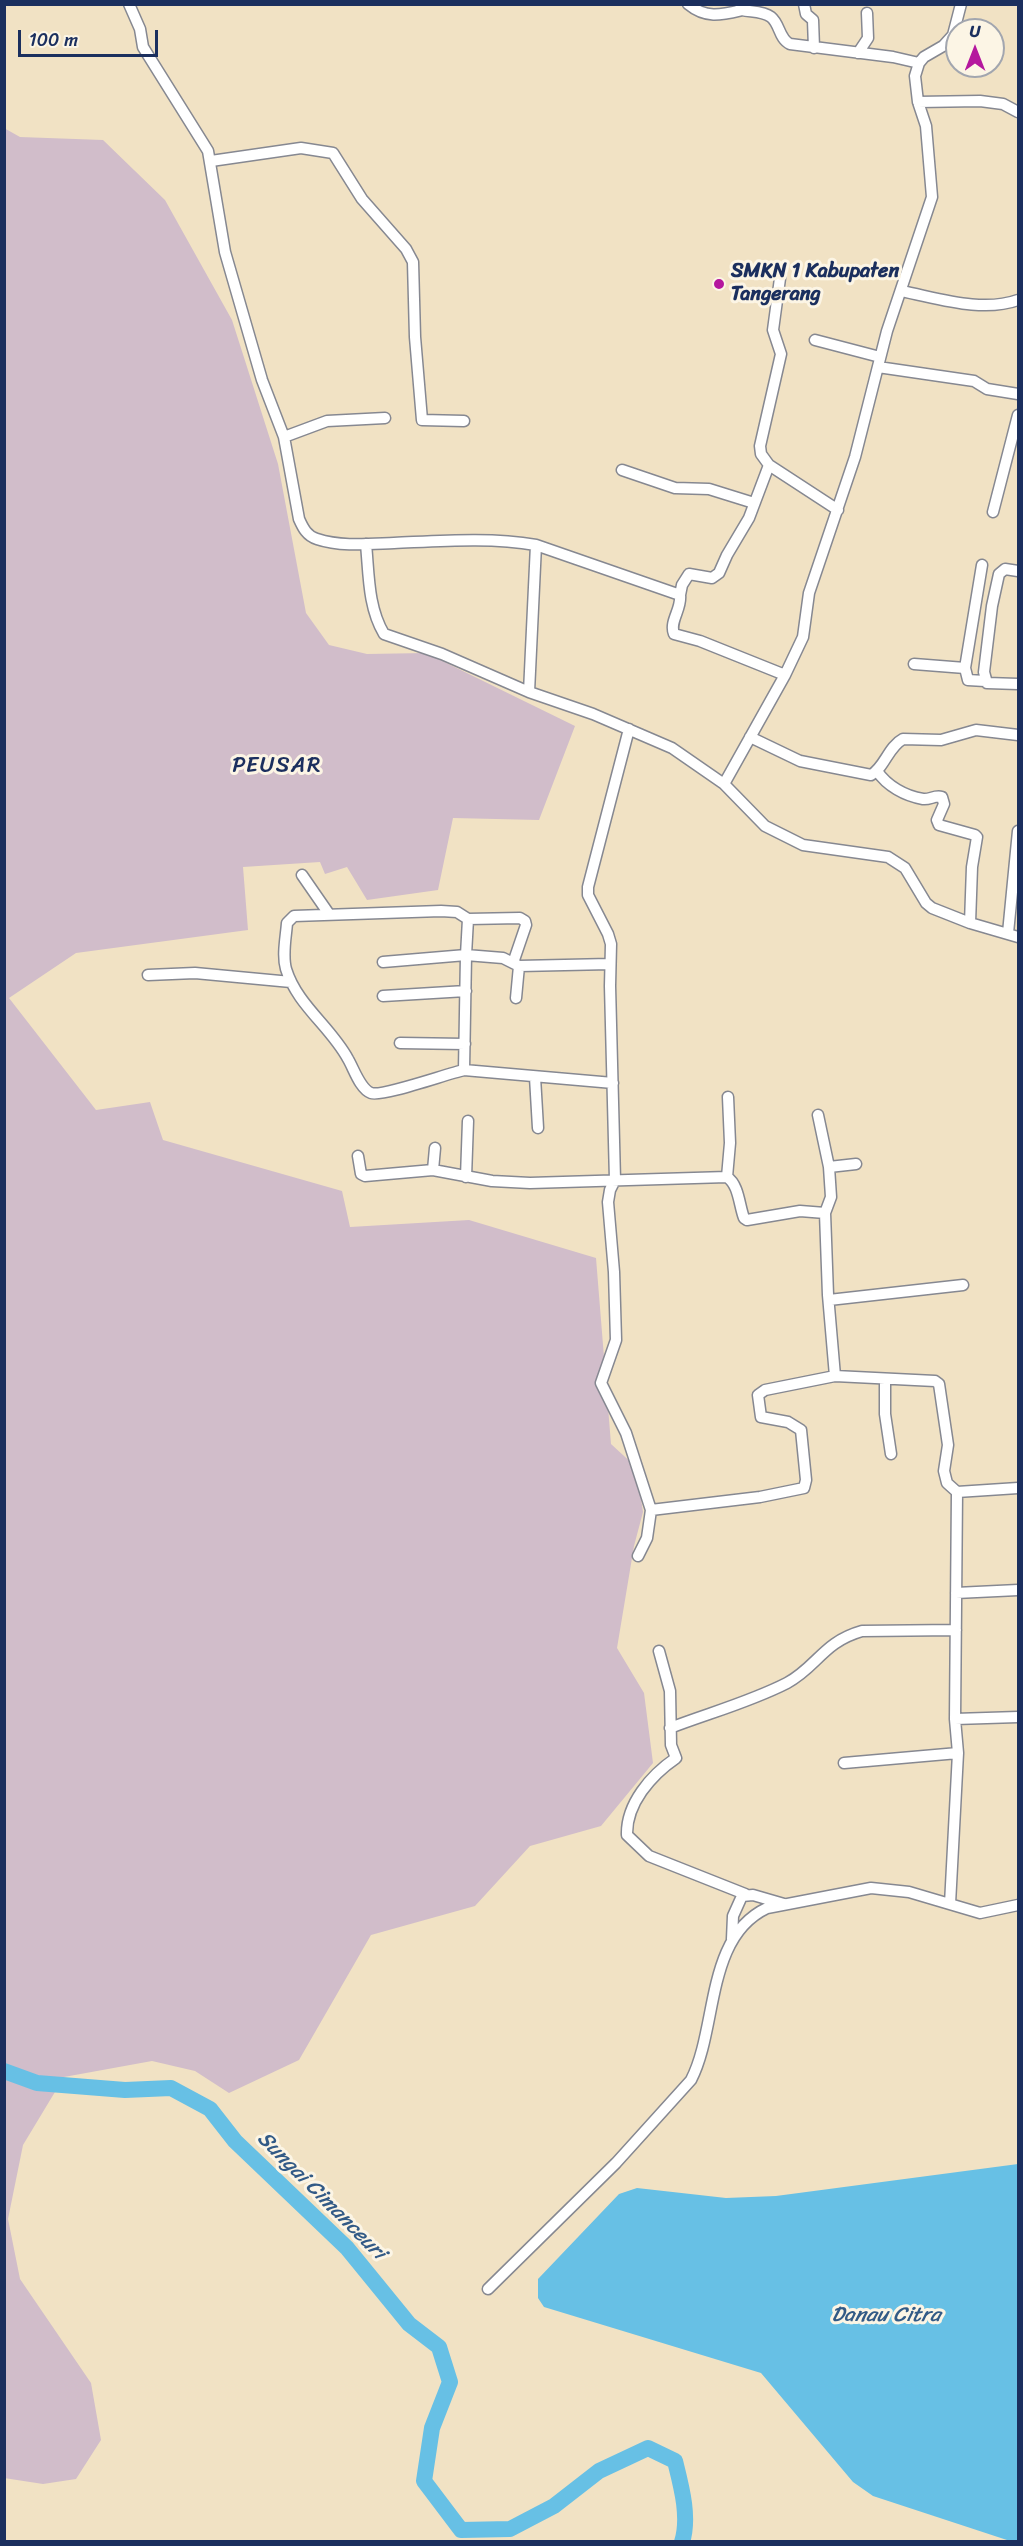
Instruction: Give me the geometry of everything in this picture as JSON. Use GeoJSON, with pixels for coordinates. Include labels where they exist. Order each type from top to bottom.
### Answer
{"type":"FeatureCollection","features":[{"type":"Feature","properties":{"kind":"street"},"geometry":{"type":"LineString","coordinates":[[129,4],[140,29],[142,47],[208,151],[225,252],[262,380],[284,437],[299,519],[305,532],[324,541],[366,544],[465,540],[515,541],[536,545],[680,595]]}},
{"type":"Feature","properties":{"kind":"street"},"geometry":{"type":"LineString","coordinates":[[688,4],[703,14],[720,16],[741,7],[770,16],[786,43],[919,63]]}},
{"type":"Feature","properties":{"kind":"street"},"geometry":{"type":"LineString","coordinates":[[804,4],[806,14],[813,20],[814,48]]}},
{"type":"Feature","properties":{"kind":"street"},"geometry":{"type":"LineString","coordinates":[[724,784],[785,675],[803,637],[809,593],[855,457],[879,362],[932,197],[926,126],[918,102],[915,76],[919,63],[953,35],[962,4]]}},
{"type":"Feature","properties":{"kind":"street"},"geometry":{"type":"LineString","coordinates":[[858,53],[868,38],[867,13]]}},
{"type":"Feature","properties":{"kind":"street"},"geometry":{"type":"LineString","coordinates":[[918,102],[980,101],[1003,104],[1018,112]]}},
{"type":"Feature","properties":{"kind":"street"},"geometry":{"type":"LineString","coordinates":[[211,160],[301,147],[333,153],[362,199],[406,249],[413,262],[415,337],[422,420],[464,421]]}},
{"type":"Feature","properties":{"kind":"street"},"geometry":{"type":"LineString","coordinates":[[781,271],[772,330],[781,354],[760,446],[761,454],[769,465],[838,510]]}},
{"type":"Feature","properties":{"kind":"street"},"geometry":{"type":"LineString","coordinates":[[901,291],[971,304],[992,305],[1018,300]]}},
{"type":"Feature","properties":{"kind":"street"},"geometry":{"type":"LineString","coordinates":[[815,340],[879,362],[974,381],[987,389],[1018,394]]}},
{"type":"Feature","properties":{"kind":"street"},"geometry":{"type":"LineString","coordinates":[[993,512],[1018,415]]}},
{"type":"Feature","properties":{"kind":"street"},"geometry":{"type":"LineString","coordinates":[[284,437],[327,421],[385,418]]}},
{"type":"Feature","properties":{"kind":"street"},"geometry":{"type":"LineString","coordinates":[[769,465],[748,518],[719,573],[711,578],[689,574],[682,585],[680,604],[672,627],[674,634],[700,641],[785,675]]}},
{"type":"Feature","properties":{"kind":"street"},"geometry":{"type":"LineString","coordinates":[[622,470],[675,488],[709,489],[754,503]]}},
{"type":"Feature","properties":{"kind":"street"},"geometry":{"type":"LineString","coordinates":[[366,544],[371,599],[377,622],[384,634],[442,654],[529,692],[629,729],[672,748],[724,784],[765,826],[788,838],[819,849],[888,858],[897,862],[905,868],[926,903],[932,908],[970,923],[1013,935],[1018,832]]}},
{"type":"Feature","properties":{"kind":"street"},"geometry":{"type":"LineString","coordinates":[[529,692],[536,545]]}},
{"type":"Feature","properties":{"kind":"street"},"geometry":{"type":"LineString","coordinates":[[982,565],[965,668],[968,680],[1018,684]]}},
{"type":"Feature","properties":{"kind":"street"},"geometry":{"type":"LineString","coordinates":[[985,681],[984,672],[996,582],[1002,570],[1018,571]]}},
{"type":"Feature","properties":{"kind":"street"},"geometry":{"type":"LineString","coordinates":[[914,664],[965,668]]}},
{"type":"Feature","properties":{"kind":"street"},"geometry":{"type":"LineString","coordinates":[[629,729],[588,887],[588,895],[611,944],[615,1180],[608,1202],[614,1272],[616,1340],[601,1383],[626,1433],[651,1510],[647,1538],[638,1556]]}},
{"type":"Feature","properties":{"kind":"street"},"geometry":{"type":"LineString","coordinates":[[750,737],[800,761],[871,775],[877,771],[892,748],[903,739],[941,740],[976,730],[1018,735]]}},
{"type":"Feature","properties":{"kind":"street"},"geometry":{"type":"LineString","coordinates":[[877,771],[890,786],[924,800],[942,797],[944,804],[937,820],[939,825],[977,837],[972,867],[970,923]]}},
{"type":"Feature","properties":{"kind":"street"},"geometry":{"type":"LineString","coordinates":[[302,875],[329,914]]}},
{"type":"Feature","properties":{"kind":"street"},"geometry":{"type":"LineString","coordinates":[[516,998],[516,965],[526,925],[523,918],[468,919],[457,912],[441,911],[379,912],[357,915],[294,916],[287,923],[285,966],[291,982],[319,1023],[344,1050],[364,1087],[371,1093],[384,1094],[439,1075],[464,1070],[613,1083]]}},
{"type":"Feature","properties":{"kind":"street"},"geometry":{"type":"LineString","coordinates":[[464,1070],[468,919]]}},
{"type":"Feature","properties":{"kind":"street"},"geometry":{"type":"LineString","coordinates":[[383,962],[466,955],[503,958],[516,965],[610,964]]}},
{"type":"Feature","properties":{"kind":"street"},"geometry":{"type":"LineString","coordinates":[[148,975],[195,973],[291,982]]}},
{"type":"Feature","properties":{"kind":"street"},"geometry":{"type":"LineString","coordinates":[[383,996],[466,991]]}},
{"type":"Feature","properties":{"kind":"street"},"geometry":{"type":"LineString","coordinates":[[400,1043],[465,1044]]}},
{"type":"Feature","properties":{"kind":"street"},"geometry":{"type":"LineString","coordinates":[[535,1077],[538,1128]]}},
{"type":"Feature","properties":{"kind":"street"},"geometry":{"type":"LineString","coordinates":[[728,1096],[730,1143],[727,1177],[736,1187],[744,1218],[747,1220],[800,1211],[825,1213]]}},
{"type":"Feature","properties":{"kind":"street"},"geometry":{"type":"LineString","coordinates":[[818,1115],[829,1167],[831,1197],[825,1213],[829,1300],[836,1376]]}},
{"type":"Feature","properties":{"kind":"street"},"geometry":{"type":"LineString","coordinates":[[466,1178],[468,1121]]}},
{"type":"Feature","properties":{"kind":"street"},"geometry":{"type":"LineString","coordinates":[[433,1170],[435,1148]]}},
{"type":"Feature","properties":{"kind":"street"},"geometry":{"type":"LineString","coordinates":[[358,1156],[361,1174],[365,1176],[433,1170],[466,1178],[530,1183],[727,1177]]}},
{"type":"Feature","properties":{"kind":"street"},"geometry":{"type":"LineString","coordinates":[[829,1167],[856,1164]]}},
{"type":"Feature","properties":{"kind":"street"},"geometry":{"type":"LineString","coordinates":[[829,1300],[963,1285]]}},
{"type":"Feature","properties":{"kind":"street"},"geometry":{"type":"LineString","coordinates":[[651,1510],[760,1497],[804,1488],[806,1480],[801,1430],[788,1422],[761,1417],[758,1395],[772,1387],[836,1376],[935,1381],[939,1384],[948,1445],[944,1471],[947,1483],[957,1492],[1018,1488]]}},
{"type":"Feature","properties":{"kind":"street"},"geometry":{"type":"LineString","coordinates":[[885,1380],[885,1414],[891,1454]]}},
{"type":"Feature","properties":{"kind":"street"},"geometry":{"type":"LineString","coordinates":[[950,1904],[958,1753],[955,1719],[957,1492]]}},
{"type":"Feature","properties":{"kind":"street"},"geometry":{"type":"LineString","coordinates":[[956,1593],[1018,1590]]}},
{"type":"Feature","properties":{"kind":"street"},"geometry":{"type":"LineString","coordinates":[[670,1728],[731,1708],[788,1683],[837,1640],[850,1634],[862,1631],[956,1630]]}},
{"type":"Feature","properties":{"kind":"street"},"geometry":{"type":"LineString","coordinates":[[659,1651],[670,1690],[670,1728],[672,1750],[676,1758],[654,1778],[632,1806],[627,1835],[649,1856],[744,1894],[786,1905]]}},
{"type":"Feature","properties":{"kind":"street"},"geometry":{"type":"LineString","coordinates":[[955,1719],[1018,1718]]}},
{"type":"Feature","properties":{"kind":"street"},"geometry":{"type":"LineString","coordinates":[[844,1763],[958,1753]]}},
{"type":"Feature","properties":{"kind":"street"},"geometry":{"type":"LineString","coordinates":[[732,1939],[761,1911],[871,1888],[909,1892],[980,1914],[1018,1905]]}},
{"type":"Feature","properties":{"kind":"street"},"geometry":{"type":"LineString","coordinates":[[488,2289],[616,2163],[691,2080],[697,2068],[711,2004],[732,1939],[733,1916],[739,1898],[744,1894]]}},
{"type":"Feature","properties":{"kind":"shaded area"},"geometry":{"type":"Polygon","coordinates":[[[4,128],[20,137],[103,140],[165,200],[232,320],[278,464],[306,613],[329,645],[367,654],[426,653],[575,726],[539,820],[453,818],[438,890],[367,900],[347,867],[325,874],[320,862],[243,867],[248,930],[76,953],[9,998],[96,1110],[150,1102],[163,1140],[342,1191],[350,1227],[469,1220],[596,1258],[611,1444],[636,1467],[643,1512],[634,1546],[617,1648],[644,1693],[653,1763],[601,1826],[530,1846],[475,1906],[371,1935],[299,2060],[229,2093],[195,2071],[152,2061],[64,2077],[23,2145],[8,2219],[20,2279],[91,2383],[101,2440],[76,2479],[43,2484],[4,2478],[4,128]]]}},
{"type":"Feature","properties":{"kind":"water","name":"Danau Citra"},"geometry":{"type":"Polygon","coordinates":[[[1018,2164],[1018,2541],[1010,2541],[873,2496],[853,2482],[761,2373],[544,2307],[538,2298],[538,2279],[619,2194],[637,2188],[726,2198],[776,2196],[1018,2164]]]}},
{"type":"Feature","properties":{"kind":"waterway","name":"Sungai Cimanceuri"},"geometry":{"type":"LineString","coordinates":[[4,2071],[37,2083],[125,2090],[171,2088],[210,2109],[235,2141],[347,2248],[409,2324],[439,2347],[450,2382],[432,2428],[424,2481],[461,2530],[510,2529],[554,2506],[599,2471],[648,2448],[675,2461],[685,2512],[682,2542]]}},
{"type":"Feature","properties":{"kind":"place","name":"SMKN 1 Kabupaten Tangerang"},"geometry":{"type":"Point","coordinates":[719,284]}},
{"type":"Feature","properties":{"kind":"district","name":"PEUSAR"},"geometry":{"type":"Point","coordinates":[277,766]}}]}
